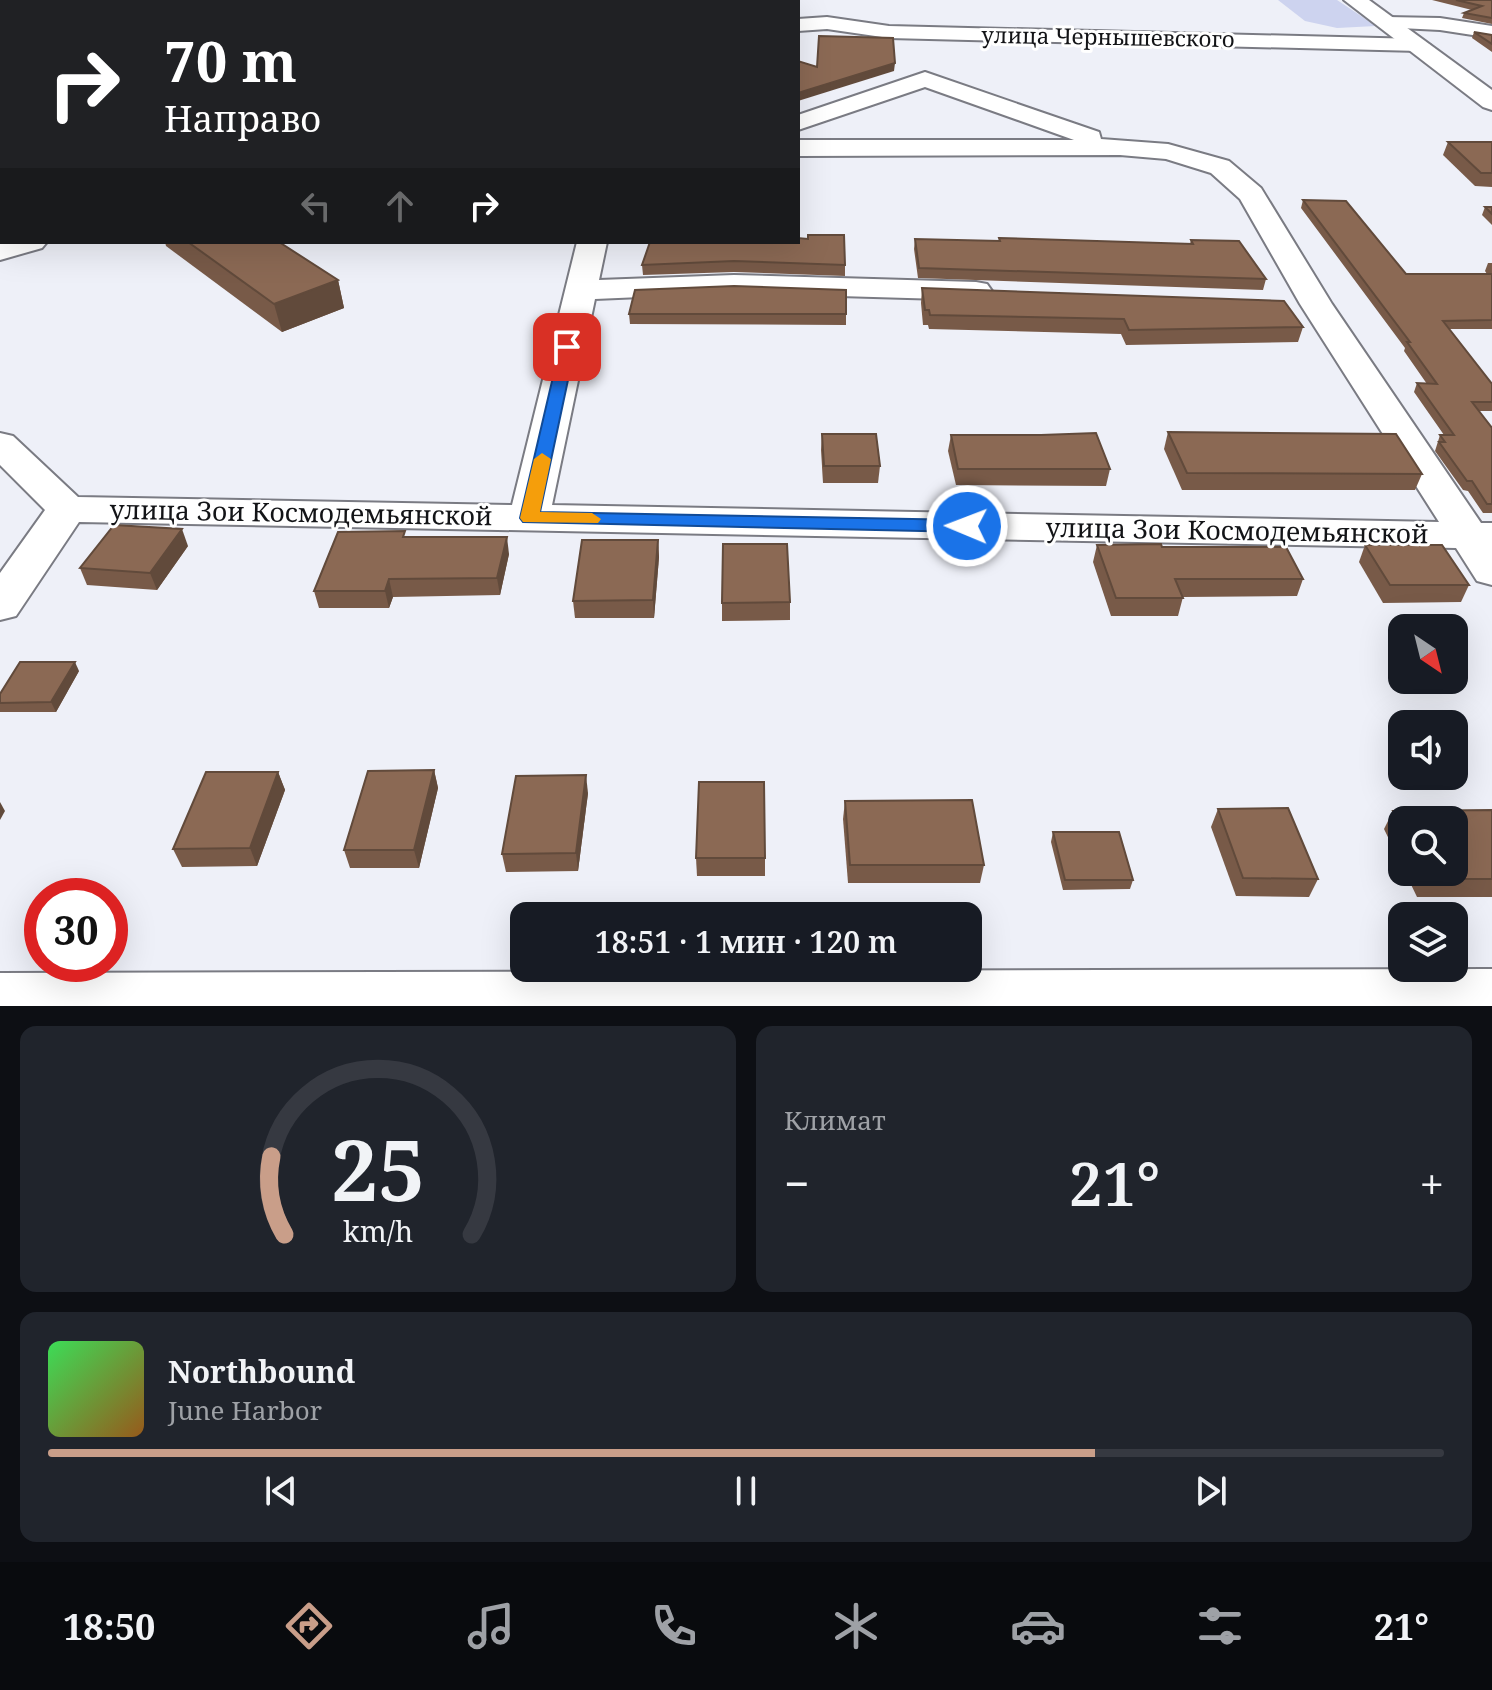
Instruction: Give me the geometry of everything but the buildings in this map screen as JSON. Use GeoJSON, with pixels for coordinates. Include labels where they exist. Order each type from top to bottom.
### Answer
{"type":"FeatureCollection","features":[{"type":"Feature","properties":{"kind":"main road"},"geometry":{"type":"LineString","coordinates":[[1355,0],[1492,102]]}},
{"type":"Feature","properties":{"kind":"street"},"geometry":{"type":"LineString","coordinates":[[1387,23],[1408,17],[1410,8],[1400,0]]}},
{"type":"Feature","properties":{"kind":"street","name":"улица Чернышевского"},"geometry":{"type":"LineString","coordinates":[[800,25],[827,23],[889,32],[1419,45]]}},
{"type":"Feature","properties":{"kind":"street"},"geometry":{"type":"LineString","coordinates":[[1387,23],[1440,24],[1492,32]]}},
{"type":"Feature","properties":{"kind":"street"},"geometry":{"type":"LineString","coordinates":[[800,122],[925,79],[1120,147]]}},
{"type":"Feature","properties":{"kind":"street"},"geometry":{"type":"LineString","coordinates":[[800,148],[1120,147],[1168,152],[1220,167],[1251,194],[1300,303],[1480,536],[1492,571]]}},
{"type":"Feature","properties":{"kind":"street"},"geometry":{"type":"LineString","coordinates":[[0,251],[25,244]]}},
{"type":"Feature","properties":{"kind":"street"},"geometry":{"type":"LineString","coordinates":[[529,518],[592,244]]}},
{"type":"Feature","properties":{"kind":"street"},"geometry":{"type":"LineString","coordinates":[[580,290],[734,284],[1002,292]]}},
{"type":"Feature","properties":{"kind":"street"},"geometry":{"type":"LineString","coordinates":[[0,444],[67,509],[0,605]]}},
{"type":"Feature","properties":{"kind":"street","name":"улица Зои Космодемьянской"},"geometry":{"type":"LineString","coordinates":[[67,509],[1480,536]]}},
{"type":"Feature","properties":{"kind":"street"},"geometry":{"type":"LineString","coordinates":[[0,1001],[1492,997]]}},
{"type":"Feature","properties":{"kind":"shaded area"},"geometry":{"type":"Polygon","coordinates":[[[1278,0],[1337,0],[1376,26],[1337,28],[1305,21],[1278,0]]]}},
{"type":"Feature","properties":{"kind":"slow traffic"},"geometry":{"type":"LineString","coordinates":[[542,459],[529,518],[592,519]]}},
{"type":"Feature","properties":{"kind":"route"},"geometry":{"type":"LineString","coordinates":[[567,347],[529,518],[967,526]]}}]}
